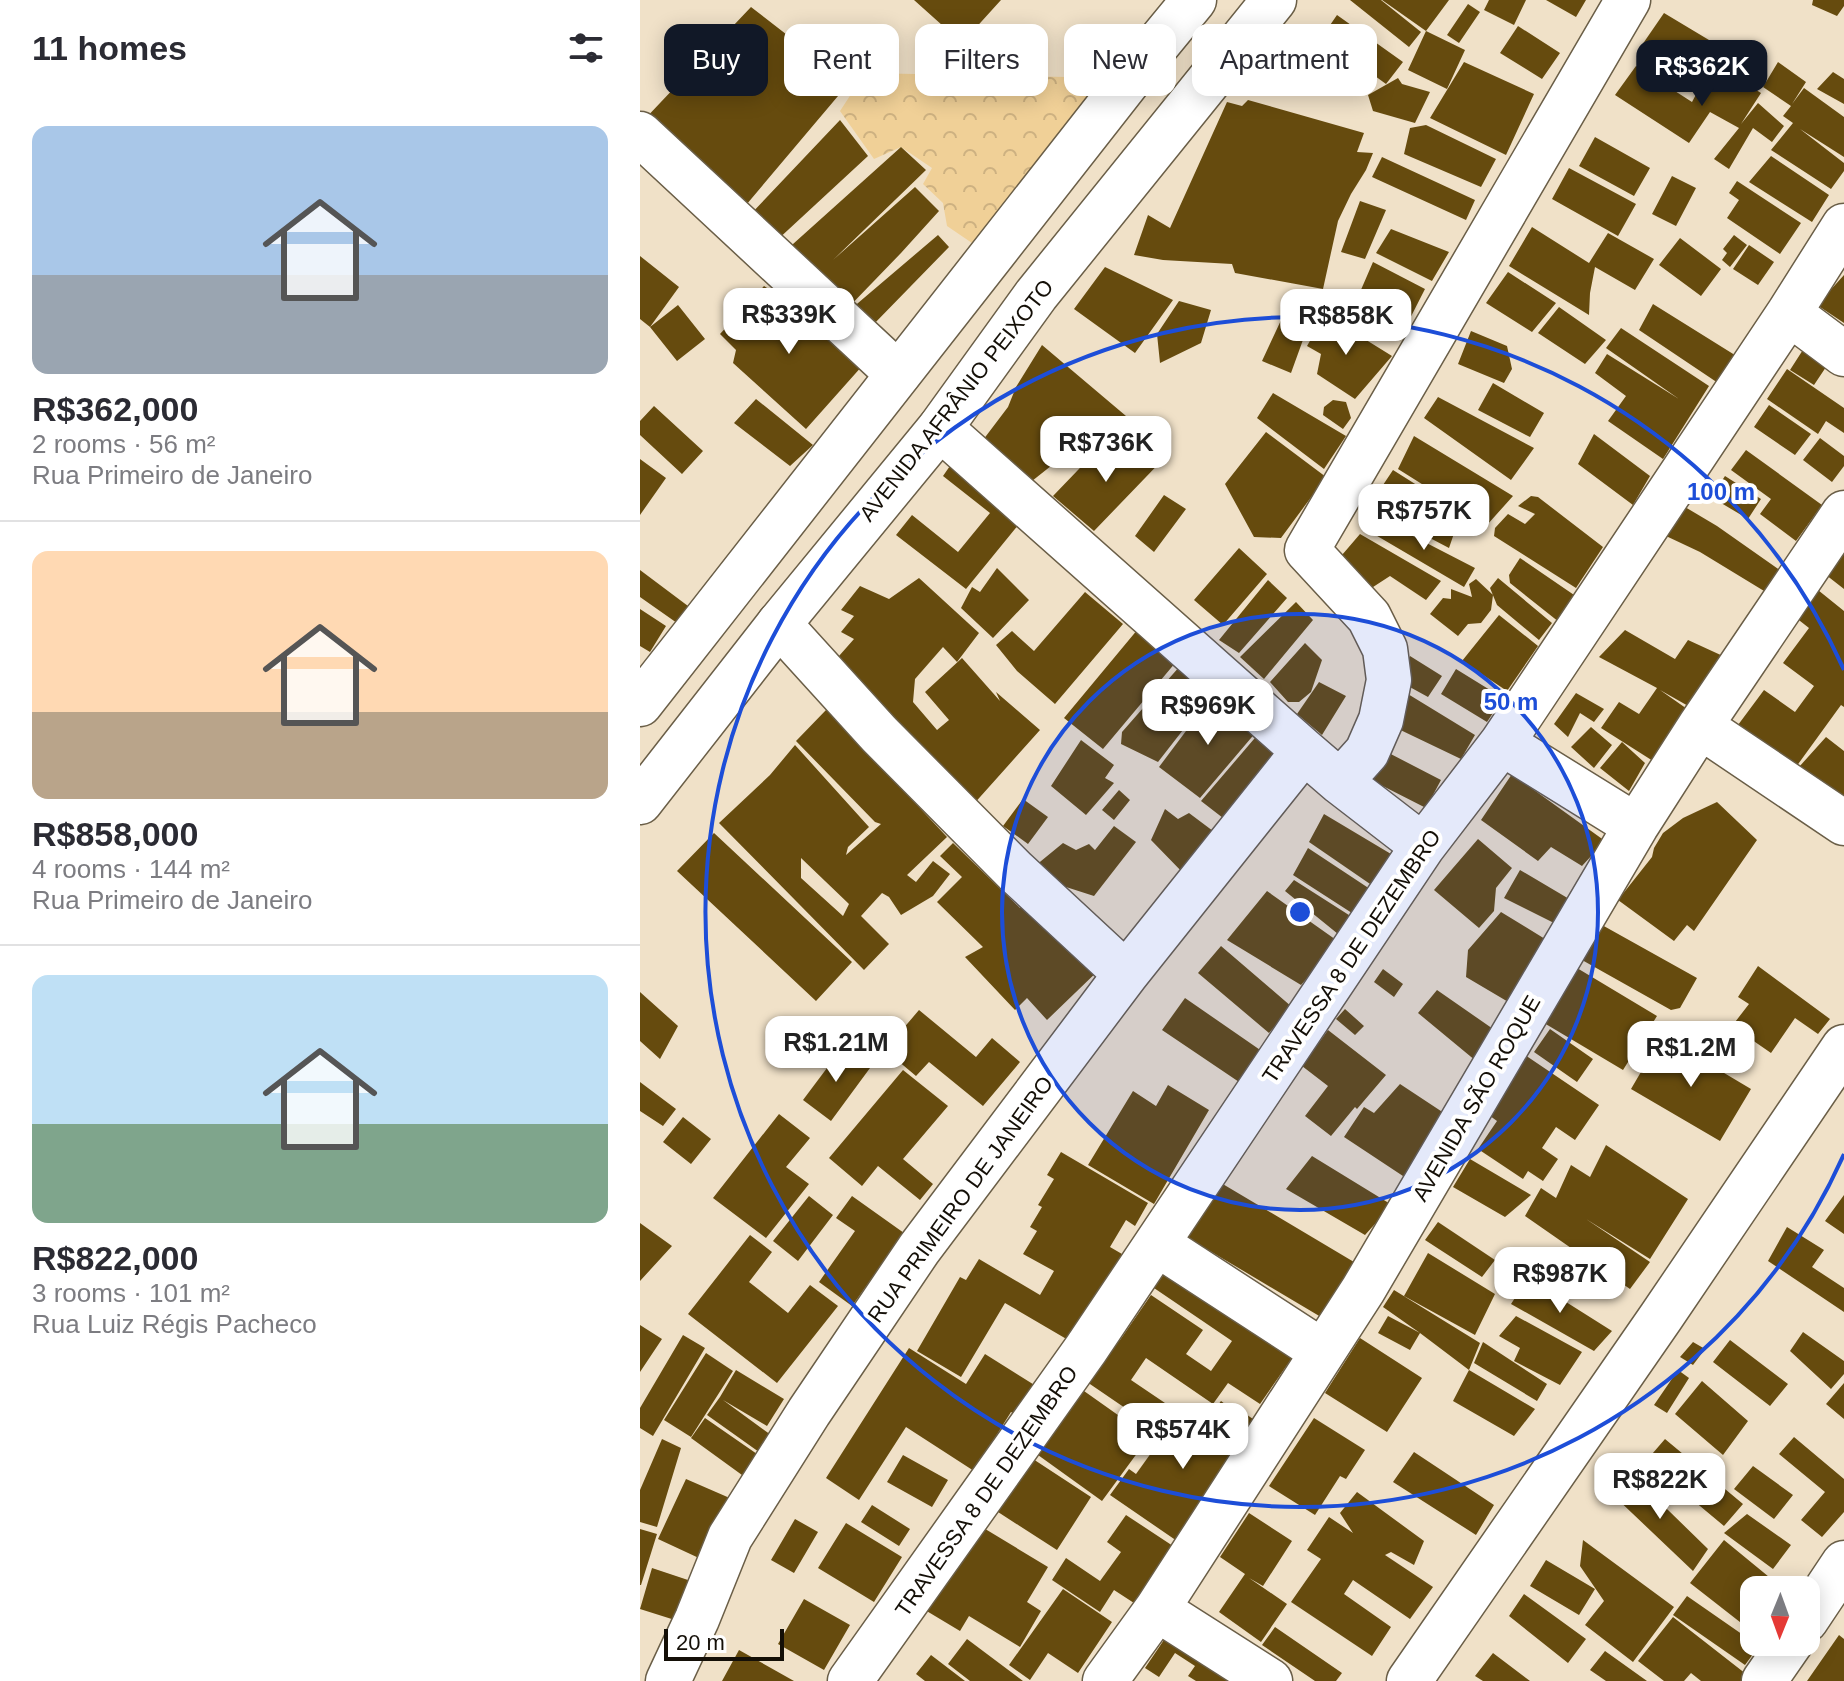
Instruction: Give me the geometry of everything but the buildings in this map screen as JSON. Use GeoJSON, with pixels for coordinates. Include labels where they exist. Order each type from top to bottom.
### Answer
{"type":"FeatureCollection","features":[{"type":"Feature","properties":{"kind":"street"},"geometry":{"type":"LineString","coordinates":[[640,704],[1194,0]]}},
{"type":"Feature","properties":{"kind":"street","name":"AVENIDA AFRÂNIO PEIXOTO"},"geometry":{"type":"LineString","coordinates":[[640,802],[779,624],[940,428],[1036,295],[1274,0]]}},
{"type":"Feature","properties":{"kind":"street"},"geometry":{"type":"LineString","coordinates":[[1340,782],[1367,752],[1381,720],[1389,680],[1385,649],[1369,617],[1307,550],[1628,0]]}},
{"type":"Feature","properties":{"kind":"street"},"geometry":{"type":"LineString","coordinates":[[640,134],[898,374]]}},
{"type":"Feature","properties":{"kind":"street","name":"TRAVESSA 8 DE DEZEMBRO"},"geometry":{"type":"LineString","coordinates":[[850,1681],[1086,1349],[1423,846],[1502,743],[1844,226]]}},
{"type":"Feature","properties":{"kind":"street"},"geometry":{"type":"LineString","coordinates":[[1789,313],[1844,354]]}},
{"type":"Feature","properties":{"kind":"street"},"geometry":{"type":"LineString","coordinates":[[940,428],[1304,751],[1423,846]]}},
{"type":"Feature","properties":{"kind":"street","name":"AVENIDA SÃO ROQUE"},"geometry":{"type":"LineString","coordinates":[[1105,1681],[1157,1609],[1363,1290],[1636,826],[1844,513]]}},
{"type":"Feature","properties":{"kind":"street"},"geometry":{"type":"LineString","coordinates":[[779,624],[879,734],[1004,861],[1126,974]]}},
{"type":"Feature","properties":{"kind":"street"},"geometry":{"type":"LineString","coordinates":[[1700,726],[1844,823]]}},
{"type":"Feature","properties":{"kind":"street"},"geometry":{"type":"LineString","coordinates":[[1502,743],[1636,826]]}},
{"type":"Feature","properties":{"kind":"street","name":"RUA PRIMEIRO DE JANEIRO"},"geometry":{"type":"LineString","coordinates":[[668,1681],[730,1537],[919,1249],[1126,974],[1304,751]]}},
{"type":"Feature","properties":{"kind":"street"},"geometry":{"type":"LineString","coordinates":[[1409,1681],[1844,1047]]}},
{"type":"Feature","properties":{"kind":"street"},"geometry":{"type":"LineString","coordinates":[[1157,1244],[1323,1352]]}},
{"type":"Feature","properties":{"kind":"street"},"geometry":{"type":"LineString","coordinates":[[1820,1599],[1844,1563]]}},
{"type":"Feature","properties":{"kind":"street"},"geometry":{"type":"LineString","coordinates":[[1157,1609],[1270,1681]]}},
{"type":"Feature","properties":{"kind":"street"},"geometry":{"type":"LineString","coordinates":[[1764,1681],[1781,1656]]}},
{"type":"Feature","properties":{"kind":"green space"},"geometry":{"type":"Polygon","coordinates":[[[899,74],[915,74],[915,96],[1048,96],[1048,77],[1064,77],[1064,96],[1103,96],[972,243],[947,226],[943,203],[923,184],[932,168],[901,147],[874,159],[840,111],[850,96],[899,96],[899,74]]]}}]}
